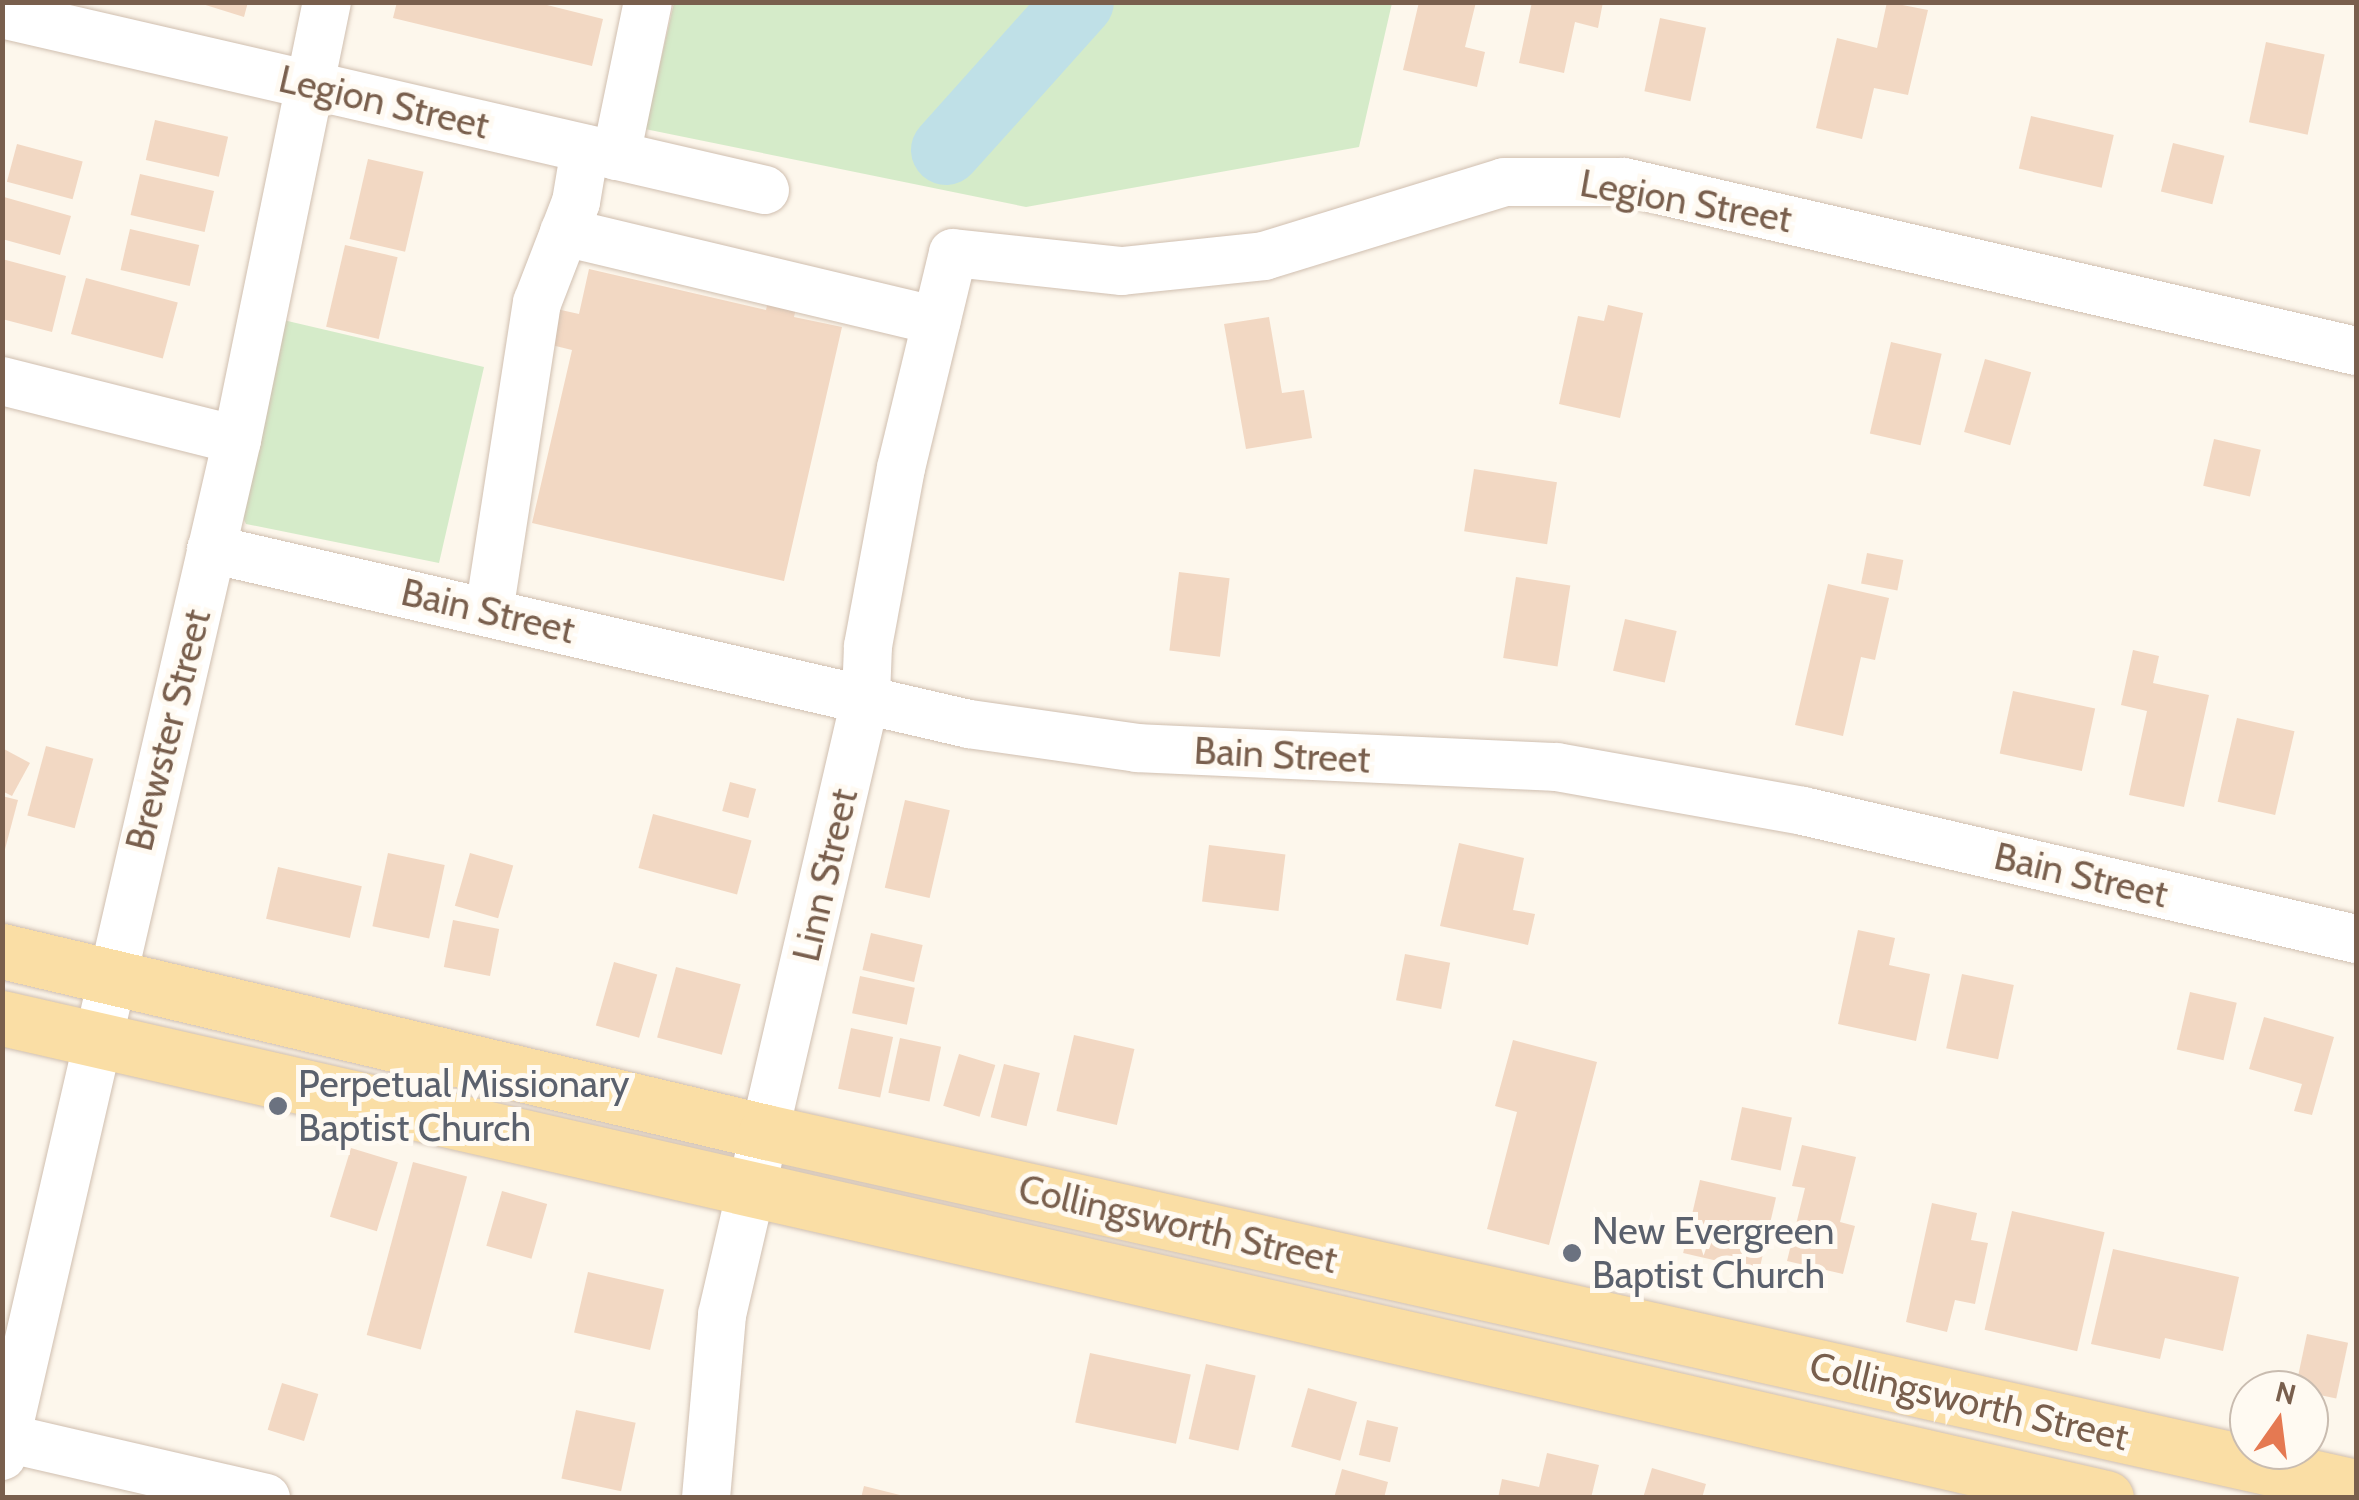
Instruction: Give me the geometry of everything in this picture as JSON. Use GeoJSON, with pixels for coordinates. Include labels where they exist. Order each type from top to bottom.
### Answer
{"type":"FeatureCollection","features":[{"type":"Feature","properties":{"kind":"main road","name":"Collingsworth Street"},"geometry":{"type":"LineString","coordinates":[[2,951],[766,1132],[2356,1487]]}},
{"type":"Feature","properties":{"kind":"main road","name":"Collingsworth Street"},"geometry":{"type":"LineString","coordinates":[[2,1018],[751,1193],[2106,1498]]}},
{"type":"Feature","properties":{"kind":"street","name":"Brewster Street"},"geometry":{"type":"LineString","coordinates":[[4,1444],[108,976],[237,440],[327,2]]}},
{"type":"Feature","properties":{"kind":"street"},"geometry":{"type":"LineString","coordinates":[[489,612],[536,302],[601,152],[648,3]]}},
{"type":"Feature","properties":{"kind":"street","name":"Legion Street"},"geometry":{"type":"LineString","coordinates":[[2,14],[116,21],[308,85],[765,190]]}},
{"type":"Feature","properties":{"kind":"street","name":"Legion Street"},"geometry":{"type":"LineString","coordinates":[[953,252],[1122,270],[1210,262],[1264,256],[1504,182],[1624,182],[2356,352]]}},
{"type":"Feature","properties":{"kind":"street"},"geometry":{"type":"LineString","coordinates":[[564,232],[936,321]]}},
{"type":"Feature","properties":{"kind":"street","name":"Linn Street"},"geometry":{"type":"LineString","coordinates":[[706,1498],[713,1364],[866,696],[868,646],[901,468],[953,252]]}},
{"type":"Feature","properties":{"kind":"street"},"geometry":{"type":"LineString","coordinates":[[2,381],[237,440]]}},
{"type":"Feature","properties":{"kind":"street","name":"Bain Street"},"geometry":{"type":"LineString","coordinates":[[212,549],[866,696],[968,724],[1068,741],[1308,760],[1558,767],[1803,811],[2356,939]]}},
{"type":"Feature","properties":{"kind":"street"},"geometry":{"type":"LineString","coordinates":[[4,1444],[266,1498]]}},
{"type":"Feature","properties":{"kind":"green space"},"geometry":{"type":"Polygon","coordinates":[[[674,3],[1392,3],[1359,147],[1026,207],[645,129],[674,3]]]}},
{"type":"Feature","properties":{"kind":"green space"},"geometry":{"type":"Polygon","coordinates":[[[279,319],[484,367],[439,563],[246,524],[235,500],[279,319]]]}},
{"type":"Feature","properties":{"kind":"building"},"geometry":{"type":"Polygon","coordinates":[[[196,2],[248,2],[244,17],[196,2]]]}},
{"type":"Feature","properties":{"kind":"building"},"geometry":{"type":"Polygon","coordinates":[[[397,2],[535,2],[603,19],[592,66],[393,18],[397,2]]]}},
{"type":"Feature","properties":{"kind":"building"},"geometry":{"type":"Polygon","coordinates":[[[1419,2],[1476,2],[1465,47],[1485,52],[1477,87],[1403,70],[1419,2]]]}},
{"type":"Feature","properties":{"kind":"building"},"geometry":{"type":"Polygon","coordinates":[[[1532,2],[1603,2],[1598,28],[1575,22],[1564,73],[1519,63],[1532,2]]]}},
{"type":"Feature","properties":{"kind":"building"},"geometry":{"type":"Polygon","coordinates":[[[1887,2],[1928,10],[1908,95],[1874,88],[1862,139],[1816,128],[1837,38],[1877,48],[1887,2]]]}},
{"type":"Feature","properties":{"kind":"building"},"geometry":{"type":"Polygon","coordinates":[[[1660,18],[1706,28],[1690,101],[1644,91],[1660,18]]]}},
{"type":"Feature","properties":{"kind":"building"},"geometry":{"type":"Polygon","coordinates":[[[2266,42],[2325,54],[2308,135],[2249,122],[2266,42]]]}},
{"type":"Feature","properties":{"kind":"building"},"geometry":{"type":"Polygon","coordinates":[[[2031,116],[2114,135],[2102,188],[2019,169],[2031,116]]]}},
{"type":"Feature","properties":{"kind":"building"},"geometry":{"type":"Polygon","coordinates":[[[155,120],[228,137],[219,177],[146,160],[155,120]]]}},
{"type":"Feature","properties":{"kind":"building"},"geometry":{"type":"Polygon","coordinates":[[[2173,143],[2224,156],[2212,204],[2161,192],[2173,143]]]}},
{"type":"Feature","properties":{"kind":"building"},"geometry":{"type":"Polygon","coordinates":[[[17,144],[83,162],[73,199],[7,182],[17,144]]]}},
{"type":"Feature","properties":{"kind":"building"},"geometry":{"type":"Polygon","coordinates":[[[368,159],[424,172],[405,252],[350,239],[368,159]]]}},
{"type":"Feature","properties":{"kind":"building"},"geometry":{"type":"Polygon","coordinates":[[[140,174],[214,191],[205,232],[131,215],[140,174]]]}},
{"type":"Feature","properties":{"kind":"building"},"geometry":{"type":"Polygon","coordinates":[[[4,197],[71,216],[60,255],[2,239],[4,197]]]}},
{"type":"Feature","properties":{"kind":"building"},"geometry":{"type":"Polygon","coordinates":[[[130,229],[199,245],[190,286],[121,270],[130,229]]]}},
{"type":"Feature","properties":{"kind":"building"},"geometry":{"type":"Polygon","coordinates":[[[345,245],[398,257],[379,339],[326,327],[345,245]]]}},
{"type":"Feature","properties":{"kind":"building"},"geometry":{"type":"Polygon","coordinates":[[[2,259],[66,276],[52,332],[2,319],[2,259]]]}},
{"type":"Feature","properties":{"kind":"building"},"geometry":{"type":"Polygon","coordinates":[[[589,269],[766,310],[770,293],[798,299],[794,317],[842,327],[784,581],[532,523],[572,350],[535,341],[543,306],[579,314],[589,269]]]}},
{"type":"Feature","properties":{"kind":"building"},"geometry":{"type":"Polygon","coordinates":[[[86,278],[178,303],[163,359],[71,334],[86,278]]]}},
{"type":"Feature","properties":{"kind":"building"},"geometry":{"type":"Polygon","coordinates":[[[1608,305],[1643,313],[1620,418],[1559,404],[1578,316],[1604,321],[1608,305]]]}},
{"type":"Feature","properties":{"kind":"building"},"geometry":{"type":"Polygon","coordinates":[[[1269,317],[1282,393],[1304,390],[1312,438],[1246,449],[1224,324],[1269,317]]]}},
{"type":"Feature","properties":{"kind":"building"},"geometry":{"type":"Polygon","coordinates":[[[1891,342],[1942,354],[1921,445],[1870,434],[1891,342]]]}},
{"type":"Feature","properties":{"kind":"building"},"geometry":{"type":"Polygon","coordinates":[[[1985,359],[2031,372],[2010,445],[1964,432],[1985,359]]]}},
{"type":"Feature","properties":{"kind":"building"},"geometry":{"type":"Polygon","coordinates":[[[2214,439],[2261,450],[2250,497],[2203,486],[2214,439]]]}},
{"type":"Feature","properties":{"kind":"building"},"geometry":{"type":"Polygon","coordinates":[[[1474,469],[1557,482],[1547,544],[1464,531],[1474,469]]]}},
{"type":"Feature","properties":{"kind":"building"},"geometry":{"type":"Polygon","coordinates":[[[1867,553],[1903,560],[1897,590],[1861,583],[1867,553]]]}},
{"type":"Feature","properties":{"kind":"building"},"geometry":{"type":"Polygon","coordinates":[[[1179,572],[1230,578],[1220,657],[1169,650],[1179,572]]]}},
{"type":"Feature","properties":{"kind":"building"},"geometry":{"type":"Polygon","coordinates":[[[1516,577],[1570,586],[1557,667],[1503,658],[1516,577]]]}},
{"type":"Feature","properties":{"kind":"building"},"geometry":{"type":"Polygon","coordinates":[[[1828,584],[1889,598],[1875,660],[1861,657],[1843,736],[1795,725],[1828,584]]]}},
{"type":"Feature","properties":{"kind":"building"},"geometry":{"type":"Polygon","coordinates":[[[1625,619],[1677,631],[1665,683],[1613,671],[1625,619]]]}},
{"type":"Feature","properties":{"kind":"building"},"geometry":{"type":"Polygon","coordinates":[[[2133,650],[2159,656],[2153,683],[2209,695],[2184,807],[2129,795],[2147,711],[2121,705],[2133,650]]]}},
{"type":"Feature","properties":{"kind":"building"},"geometry":{"type":"Polygon","coordinates":[[[2013,691],[2095,708],[2082,771],[2000,754],[2013,691]]]}},
{"type":"Feature","properties":{"kind":"building"},"geometry":{"type":"Polygon","coordinates":[[[2237,718],[2294,731],[2275,815],[2218,802],[2237,718]]]}},
{"type":"Feature","properties":{"kind":"building"},"geometry":{"type":"Polygon","coordinates":[[[46,746],[93,759],[75,828],[27,816],[46,746]]]}},
{"type":"Feature","properties":{"kind":"building"},"geometry":{"type":"Polygon","coordinates":[[[2,748],[30,763],[12,796],[2,791],[2,748]]]}},
{"type":"Feature","properties":{"kind":"building"},"geometry":{"type":"Polygon","coordinates":[[[730,782],[756,789],[748,818],[722,811],[730,782]]]}},
{"type":"Feature","properties":{"kind":"building"},"geometry":{"type":"Polygon","coordinates":[[[2,796],[18,800],[4,853],[2,853],[2,796]]]}},
{"type":"Feature","properties":{"kind":"building"},"geometry":{"type":"Polygon","coordinates":[[[905,800],[950,810],[930,898],[885,888],[905,800]]]}},
{"type":"Feature","properties":{"kind":"building"},"geometry":{"type":"Polygon","coordinates":[[[653,814],[752,840],[737,894],[639,868],[653,814]]]}},
{"type":"Feature","properties":{"kind":"building"},"geometry":{"type":"Polygon","coordinates":[[[1459,843],[1524,858],[1513,910],[1535,914],[1528,945],[1440,926],[1459,843]]]}},
{"type":"Feature","properties":{"kind":"building"},"geometry":{"type":"Polygon","coordinates":[[[1209,845],[1285,854],[1278,911],[1202,902],[1209,845]]]}},
{"type":"Feature","properties":{"kind":"building"},"geometry":{"type":"Polygon","coordinates":[[[388,853],[445,865],[429,938],[372,926],[388,853]]]}},
{"type":"Feature","properties":{"kind":"building"},"geometry":{"type":"Polygon","coordinates":[[[470,853],[513,865],[498,918],[455,906],[470,853]]]}},
{"type":"Feature","properties":{"kind":"building"},"geometry":{"type":"Polygon","coordinates":[[[278,867],[362,886],[350,938],[266,919],[278,867]]]}},
{"type":"Feature","properties":{"kind":"building"},"geometry":{"type":"Polygon","coordinates":[[[453,920],[499,929],[490,976],[444,967],[453,920]]]}},
{"type":"Feature","properties":{"kind":"building"},"geometry":{"type":"Polygon","coordinates":[[[1858,930],[1895,938],[1889,965],[1930,974],[1916,1041],[1838,1024],[1858,930]]]}},
{"type":"Feature","properties":{"kind":"building"},"geometry":{"type":"Polygon","coordinates":[[[871,933],[923,945],[914,982],[862,970],[871,933]]]}},
{"type":"Feature","properties":{"kind":"building"},"geometry":{"type":"Polygon","coordinates":[[[1405,954],[1450,963],[1441,1009],[1396,1000],[1405,954]]]}},
{"type":"Feature","properties":{"kind":"building"},"geometry":{"type":"Polygon","coordinates":[[[614,962],[657,974],[639,1038],[596,1025],[614,962]]]}},
{"type":"Feature","properties":{"kind":"building"},"geometry":{"type":"Polygon","coordinates":[[[676,967],[741,984],[722,1055],[657,1038],[676,967]]]}},
{"type":"Feature","properties":{"kind":"building"},"geometry":{"type":"Polygon","coordinates":[[[1962,974],[2014,985],[1998,1059],[1946,1048],[1962,974]]]}},
{"type":"Feature","properties":{"kind":"building"},"geometry":{"type":"Polygon","coordinates":[[[860,976],[915,988],[907,1025],[852,1013],[860,976]]]}},
{"type":"Feature","properties":{"kind":"building"},"geometry":{"type":"Polygon","coordinates":[[[2190,992],[2237,1003],[2223,1060],[2177,1049],[2190,992]]]}},
{"type":"Feature","properties":{"kind":"building"},"geometry":{"type":"Polygon","coordinates":[[[2264,1017],[2334,1037],[2312,1115],[2294,1111],[2302,1084],[2249,1069],[2264,1017]]]}},
{"type":"Feature","properties":{"kind":"building"},"geometry":{"type":"Polygon","coordinates":[[[851,1028],[893,1037],[880,1098],[838,1089],[851,1028]]]}},
{"type":"Feature","properties":{"kind":"building"},"geometry":{"type":"Polygon","coordinates":[[[1074,1035],[1134,1049],[1117,1125],[1056,1111],[1074,1035]]]}},
{"type":"Feature","properties":{"kind":"building"},"geometry":{"type":"Polygon","coordinates":[[[900,1038],[941,1047],[929,1102],[888,1093],[900,1038]]]}},
{"type":"Feature","properties":{"kind":"building"},"geometry":{"type":"Polygon","coordinates":[[[1513,1040],[1597,1062],[1549,1245],[1487,1229],[1517,1112],[1495,1106],[1513,1040]]]}},
{"type":"Feature","properties":{"kind":"building"},"geometry":{"type":"Polygon","coordinates":[[[959,1054],[995,1065],[980,1117],[943,1106],[959,1054]]]}},
{"type":"Feature","properties":{"kind":"building"},"geometry":{"type":"Polygon","coordinates":[[[1004,1064],[1040,1073],[1027,1126],[991,1117],[1004,1064]]]}},
{"type":"Feature","properties":{"kind":"building"},"geometry":{"type":"Polygon","coordinates":[[[1742,1107],[1792,1118],[1781,1170],[1731,1160],[1742,1107]]]}},
{"type":"Feature","properties":{"kind":"building"},"geometry":{"type":"Polygon","coordinates":[[[1802,1145],[1856,1157],[1840,1222],[1855,1226],[1843,1274],[1787,1261],[1805,1188],[1792,1186],[1802,1145]]]}},
{"type":"Feature","properties":{"kind":"building"},"geometry":{"type":"Polygon","coordinates":[[[351,1148],[398,1162],[377,1231],[330,1217],[351,1148]]]}},
{"type":"Feature","properties":{"kind":"building"},"geometry":{"type":"Polygon","coordinates":[[[413,1162],[467,1176],[421,1349],[367,1335],[413,1162]]]}},
{"type":"Feature","properties":{"kind":"building"},"geometry":{"type":"Polygon","coordinates":[[[1700,1180],[1776,1198],[1759,1271],[1683,1253],[1700,1180]]]}},
{"type":"Feature","properties":{"kind":"building"},"geometry":{"type":"Polygon","coordinates":[[[502,1191],[547,1204],[531,1259],[486,1246],[502,1191]]]}},
{"type":"Feature","properties":{"kind":"building"},"geometry":{"type":"Polygon","coordinates":[[[1932,1203],[1977,1213],[1971,1240],[1988,1243],[1975,1304],[1955,1300],[1947,1332],[1906,1322],[1932,1203]]]}},
{"type":"Feature","properties":{"kind":"building"},"geometry":{"type":"Polygon","coordinates":[[[2012,1211],[2105,1232],[2077,1351],[1985,1330],[2012,1211]]]}},
{"type":"Feature","properties":{"kind":"building"},"geometry":{"type":"Polygon","coordinates":[[[2113,1249],[2239,1277],[2223,1351],[2165,1338],[2160,1359],[2091,1344],[2113,1249]]]}},
{"type":"Feature","properties":{"kind":"building"},"geometry":{"type":"Polygon","coordinates":[[[588,1272],[664,1290],[650,1350],[574,1332],[588,1272]]]}},
{"type":"Feature","properties":{"kind":"building"},"geometry":{"type":"Polygon","coordinates":[[[2307,1334],[2348,1343],[2336,1398],[2329,1397],[2329,1370],[2299,1370],[2307,1334]]]}},
{"type":"Feature","properties":{"kind":"building"},"geometry":{"type":"Polygon","coordinates":[[[1090,1353],[1191,1374],[1176,1444],[1075,1422],[1090,1353]]]}},
{"type":"Feature","properties":{"kind":"building"},"geometry":{"type":"Polygon","coordinates":[[[1206,1364],[1256,1375],[1238,1450],[1189,1439],[1206,1364]]]}},
{"type":"Feature","properties":{"kind":"building"},"geometry":{"type":"Polygon","coordinates":[[[282,1383],[318,1394],[304,1441],[268,1430],[282,1383]]]}},
{"type":"Feature","properties":{"kind":"building"},"geometry":{"type":"Polygon","coordinates":[[[1308,1388],[1357,1402],[1340,1461],[1291,1447],[1308,1388]]]}},
{"type":"Feature","properties":{"kind":"building"},"geometry":{"type":"Polygon","coordinates":[[[576,1410],[636,1423],[621,1491],[561,1478],[576,1410]]]}},
{"type":"Feature","properties":{"kind":"building"},"geometry":{"type":"Polygon","coordinates":[[[1367,1420],[1398,1427],[1390,1462],[1359,1455],[1367,1420]]]}},
{"type":"Feature","properties":{"kind":"building"},"geometry":{"type":"Polygon","coordinates":[[[1547,1453],[1599,1465],[1591,1498],[1498,1498],[1502,1479],[1539,1487],[1547,1453]]]}},
{"type":"Feature","properties":{"kind":"building"},"geometry":{"type":"Polygon","coordinates":[[[1652,1468],[1706,1484],[1702,1498],[1643,1498],[1652,1468]]]}},
{"type":"Feature","properties":{"kind":"building"},"geometry":{"type":"Polygon","coordinates":[[[1342,1469],[1388,1482],[1384,1498],[1334,1498],[1342,1469]]]}},
{"type":"Feature","properties":{"kind":"building"},"geometry":{"type":"Polygon","coordinates":[[[864,1486],[904,1496],[861,1498],[864,1486]]]}},
{"type":"Feature","properties":{"kind":"waterway"},"geometry":{"type":"LineString","coordinates":[[946,150],[1079,2]]}},
{"type":"Feature","properties":{"kind":"place","name":"Perpetual Missionary Baptist Church"},"geometry":{"type":"Point","coordinates":[278,1106]}},
{"type":"Feature","properties":{"kind":"place","name":"New Evergreen Baptist Church"},"geometry":{"type":"Point","coordinates":[1572,1253]}}]}
